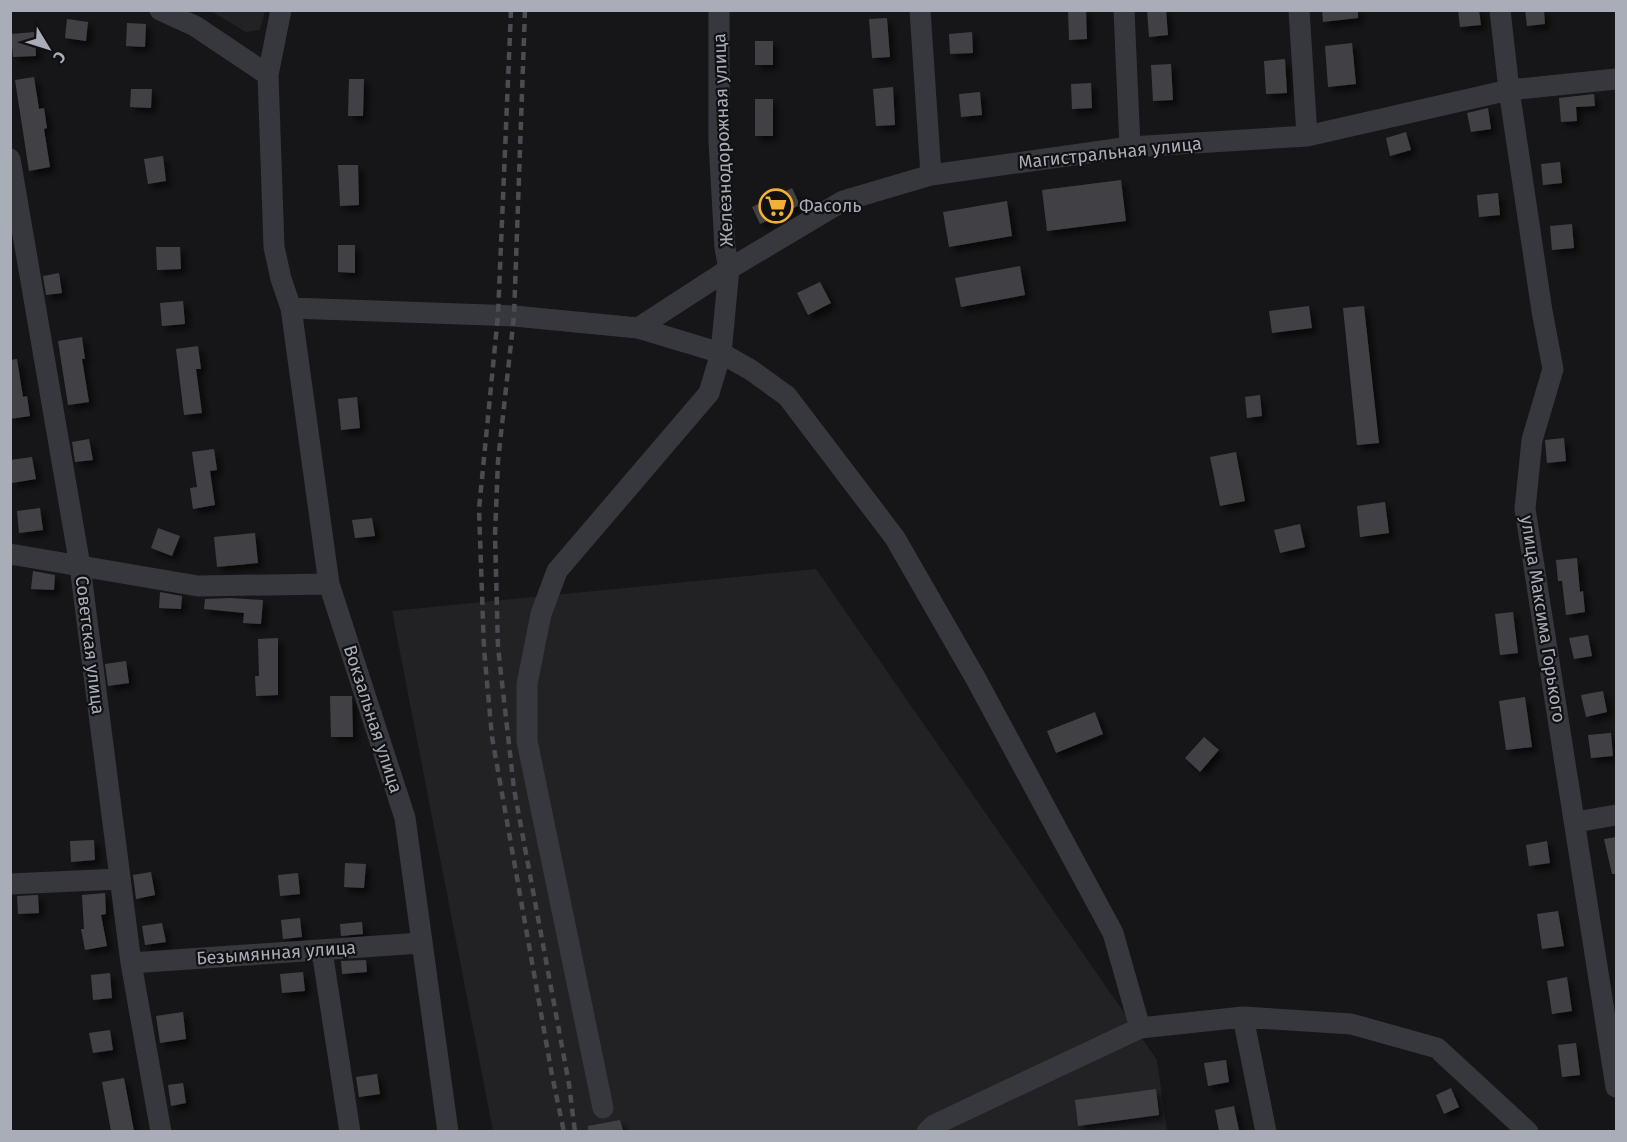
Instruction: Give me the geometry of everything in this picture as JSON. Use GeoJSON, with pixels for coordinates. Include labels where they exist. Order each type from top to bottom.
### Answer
{"type":"FeatureCollection","features":[{"type":"Feature","properties":{"kind":"street"},"geometry":{"type":"LineString","coordinates":[[160,10],[195,26],[268,75]]}},
{"type":"Feature","properties":{"kind":"street","name":"Вокзальная улица"},"geometry":{"type":"LineString","coordinates":[[281,10],[268,75],[274,247],[281,279],[291,308],[329,584],[405,818],[448,1131]]}},
{"type":"Feature","properties":{"kind":"street","name":"Железнодорожная улица"},"geometry":{"type":"LineString","coordinates":[[603,1108],[527,741],[526,684],[541,614],[557,571],[709,393],[721,353],[729,268],[725,248],[719,142],[719,10]]}},
{"type":"Feature","properties":{"kind":"street"},"geometry":{"type":"LineString","coordinates":[[920,10],[931,175]]}},
{"type":"Feature","properties":{"kind":"street"},"geometry":{"type":"LineString","coordinates":[[1124,10],[1130,147]]}},
{"type":"Feature","properties":{"kind":"street"},"geometry":{"type":"LineString","coordinates":[[1299,10],[1307,136]]}},
{"type":"Feature","properties":{"kind":"street","name":"улица Максима Горького"},"geometry":{"type":"LineString","coordinates":[[1500,10],[1509,90],[1542,311],[1553,369],[1532,440],[1525,509],[1617,1087]]}},
{"type":"Feature","properties":{"kind":"street","name":"Магистральная улица"},"geometry":{"type":"LineString","coordinates":[[638,328],[729,268],[843,201],[931,175],[1130,147],[1307,136],[1509,90],[1617,79]]}},
{"type":"Feature","properties":{"kind":"street","name":"Советская улица"},"geometry":{"type":"LineString","coordinates":[[10,159],[80,566],[130,963],[161,1131]]}},
{"type":"Feature","properties":{"kind":"street"},"geometry":{"type":"LineString","coordinates":[[291,308],[514,316],[638,328],[721,353],[751,370],[787,396],[894,538],[976,678],[1113,933],[1140,1028]]}},
{"type":"Feature","properties":{"kind":"street"},"geometry":{"type":"LineString","coordinates":[[10,554],[198,586],[329,584]]}},
{"type":"Feature","properties":{"kind":"street"},"geometry":{"type":"LineString","coordinates":[[1576,822],[1617,815]]}},
{"type":"Feature","properties":{"kind":"street"},"geometry":{"type":"LineString","coordinates":[[10,884],[119,879]]}},
{"type":"Feature","properties":{"kind":"street","name":"Безымянная улица"},"geometry":{"type":"LineString","coordinates":[[130,963],[421,943]]}},
{"type":"Feature","properties":{"kind":"street"},"geometry":{"type":"LineString","coordinates":[[322,951],[350,1131]]}},
{"type":"Feature","properties":{"kind":"street"},"geometry":{"type":"LineString","coordinates":[[1243,1017],[1266,1131]]}},
{"type":"Feature","properties":{"kind":"street"},"geometry":{"type":"LineString","coordinates":[[927,1131],[934,1125],[1140,1028],[1243,1017],[1351,1023],[1437,1047],[1528,1131]]}},
{"type":"Feature","properties":{"kind":"shaded area"},"geometry":{"type":"Polygon","coordinates":[[[211,11],[265,11],[260,30],[246,32],[211,11]]]}},
{"type":"Feature","properties":{"kind":"shaded area"},"geometry":{"type":"Polygon","coordinates":[[[816,569],[1157,1060],[1167,1131],[493,1131],[392,611],[816,569]]]}},
{"type":"Feature","properties":{"kind":"building"},"geometry":{"type":"Polygon","coordinates":[[[1068,10],[1086,10],[1087,39],[1069,40],[1068,10]]]}},
{"type":"Feature","properties":{"kind":"building"},"geometry":{"type":"Polygon","coordinates":[[[1147,10],[1166,10],[1168,35],[1149,37],[1147,10]]]}},
{"type":"Feature","properties":{"kind":"building"},"geometry":{"type":"Polygon","coordinates":[[[1322,10],[1358,10],[1358,18],[1323,22],[1322,10]]]}},
{"type":"Feature","properties":{"kind":"building"},"geometry":{"type":"Polygon","coordinates":[[[1458,10],[1479,10],[1481,25],[1460,27],[1458,10]]]}},
{"type":"Feature","properties":{"kind":"building"},"geometry":{"type":"Polygon","coordinates":[[[1525,10],[1544,10],[1545,24],[1527,26],[1525,10]]]}},
{"type":"Feature","properties":{"kind":"building"},"geometry":{"type":"Polygon","coordinates":[[[887,18],[890,57],[872,58],[869,19],[887,18]]]}},
{"type":"Feature","properties":{"kind":"building"},"geometry":{"type":"Polygon","coordinates":[[[67,19],[88,22],[86,41],[65,38],[67,19]]]}},
{"type":"Feature","properties":{"kind":"building"},"geometry":{"type":"Polygon","coordinates":[[[127,23],[146,24],[145,47],[126,46],[127,23]]]}},
{"type":"Feature","properties":{"kind":"building"},"geometry":{"type":"Polygon","coordinates":[[[35,32],[36,56],[13,57],[11,34],[35,32]]]}},
{"type":"Feature","properties":{"kind":"building"},"geometry":{"type":"Polygon","coordinates":[[[972,32],[973,53],[950,54],[949,34],[972,32]]]}},
{"type":"Feature","properties":{"kind":"building"},"geometry":{"type":"Polygon","coordinates":[[[755,41],[773,41],[773,65],[755,65],[755,41]]]}},
{"type":"Feature","properties":{"kind":"building"},"geometry":{"type":"Polygon","coordinates":[[[1352,43],[1356,84],[1328,87],[1325,46],[1352,43]]]}},
{"type":"Feature","properties":{"kind":"building"},"geometry":{"type":"Polygon","coordinates":[[[1285,59],[1287,93],[1266,94],[1264,61],[1285,59]]]}},
{"type":"Feature","properties":{"kind":"building"},"geometry":{"type":"Polygon","coordinates":[[[1171,64],[1173,100],[1153,101],[1151,65],[1171,64]]]}},
{"type":"Feature","properties":{"kind":"building"},"geometry":{"type":"Polygon","coordinates":[[[34,77],[39,109],[44,108],[47,128],[44,129],[50,167],[29,171],[15,80],[34,77]]]}},
{"type":"Feature","properties":{"kind":"building"},"geometry":{"type":"Polygon","coordinates":[[[349,79],[364,79],[363,116],[348,116],[349,79]]]}},
{"type":"Feature","properties":{"kind":"building"},"geometry":{"type":"Polygon","coordinates":[[[1091,83],[1092,108],[1072,109],[1071,84],[1091,83]]]}},
{"type":"Feature","properties":{"kind":"building"},"geometry":{"type":"Polygon","coordinates":[[[893,87],[895,125],[876,126],[873,89],[893,87]]]}},
{"type":"Feature","properties":{"kind":"building"},"geometry":{"type":"Polygon","coordinates":[[[131,89],[152,89],[151,108],[130,107],[131,89]]]}},
{"type":"Feature","properties":{"kind":"building"},"geometry":{"type":"Polygon","coordinates":[[[980,92],[982,115],[961,117],[959,94],[980,92]]]}},
{"type":"Feature","properties":{"kind":"building"},"geometry":{"type":"Polygon","coordinates":[[[1594,94],[1595,106],[1576,107],[1577,121],[1561,122],[1559,98],[1594,94]]]}},
{"type":"Feature","properties":{"kind":"building"},"geometry":{"type":"Polygon","coordinates":[[[755,99],[773,99],[773,136],[755,136],[755,99]]]}},
{"type":"Feature","properties":{"kind":"building"},"geometry":{"type":"Polygon","coordinates":[[[1488,108],[1491,129],[1471,132],[1467,113],[1488,108]]]}},
{"type":"Feature","properties":{"kind":"building"},"geometry":{"type":"Polygon","coordinates":[[[1406,132],[1411,150],[1390,156],[1386,138],[1406,132]]]}},
{"type":"Feature","properties":{"kind":"building"},"geometry":{"type":"Polygon","coordinates":[[[163,156],[166,181],[148,184],[144,159],[163,156]]]}},
{"type":"Feature","properties":{"kind":"building"},"geometry":{"type":"Polygon","coordinates":[[[1560,162],[1562,183],[1543,185],[1541,164],[1560,162]]]}},
{"type":"Feature","properties":{"kind":"building"},"geometry":{"type":"Polygon","coordinates":[[[338,165],[358,165],[359,205],[340,206],[338,165]]]}},
{"type":"Feature","properties":{"kind":"building"},"geometry":{"type":"Polygon","coordinates":[[[1121,180],[1126,221],[1047,231],[1042,190],[1121,180]]]}},
{"type":"Feature","properties":{"kind":"building"},"geometry":{"type":"Polygon","coordinates":[[[792,188],[800,205],[760,224],[752,207],[792,188]]]}},
{"type":"Feature","properties":{"kind":"building"},"geometry":{"type":"Polygon","coordinates":[[[1498,193],[1500,215],[1479,217],[1477,195],[1498,193]]]}},
{"type":"Feature","properties":{"kind":"building"},"geometry":{"type":"Polygon","coordinates":[[[1007,201],[1012,236],[949,247],[943,212],[1007,201]]]}},
{"type":"Feature","properties":{"kind":"building"},"geometry":{"type":"Polygon","coordinates":[[[1572,224],[1574,248],[1552,250],[1550,226],[1572,224]]]}},
{"type":"Feature","properties":{"kind":"building"},"geometry":{"type":"Polygon","coordinates":[[[338,245],[355,245],[355,273],[338,272],[338,245]]]}},
{"type":"Feature","properties":{"kind":"building"},"geometry":{"type":"Polygon","coordinates":[[[156,247],[180,247],[181,269],[157,270],[156,247]]]}},
{"type":"Feature","properties":{"kind":"building"},"geometry":{"type":"Polygon","coordinates":[[[1020,266],[1025,295],[961,307],[955,278],[1020,266]]]}},
{"type":"Feature","properties":{"kind":"building"},"geometry":{"type":"Polygon","coordinates":[[[59,273],[62,293],[46,295],[43,276],[59,273]]]}},
{"type":"Feature","properties":{"kind":"building"},"geometry":{"type":"Polygon","coordinates":[[[820,282],[831,303],[808,315],[797,293],[820,282]]]}},
{"type":"Feature","properties":{"kind":"building"},"geometry":{"type":"Polygon","coordinates":[[[183,301],[185,324],[162,326],[160,303],[183,301]]]}},
{"type":"Feature","properties":{"kind":"building"},"geometry":{"type":"Polygon","coordinates":[[[1309,306],[1312,328],[1272,333],[1269,311],[1309,306]]]}},
{"type":"Feature","properties":{"kind":"building"},"geometry":{"type":"Polygon","coordinates":[[[1364,306],[1379,443],[1357,445],[1343,308],[1364,306]]]}},
{"type":"Feature","properties":{"kind":"building"},"geometry":{"type":"Polygon","coordinates":[[[82,337],[85,359],[82,359],[89,402],[68,405],[58,341],[82,337]]]}},
{"type":"Feature","properties":{"kind":"building"},"geometry":{"type":"Polygon","coordinates":[[[198,346],[201,369],[196,369],[202,413],[184,415],[176,349],[198,346]]]}},
{"type":"Feature","properties":{"kind":"building"},"geometry":{"type":"Polygon","coordinates":[[[17,359],[23,397],[27,396],[30,416],[10,419],[10,360],[17,359]]]}},
{"type":"Feature","properties":{"kind":"building"},"geometry":{"type":"Polygon","coordinates":[[[1260,395],[1262,416],[1247,418],[1245,397],[1260,395]]]}},
{"type":"Feature","properties":{"kind":"building"},"geometry":{"type":"Polygon","coordinates":[[[357,397],[360,428],[341,430],[338,399],[357,397]]]}},
{"type":"Feature","properties":{"kind":"building"},"geometry":{"type":"Polygon","coordinates":[[[1564,438],[1566,461],[1547,463],[1545,440],[1564,438]]]}},
{"type":"Feature","properties":{"kind":"building"},"geometry":{"type":"Polygon","coordinates":[[[89,439],[93,460],[75,462],[72,442],[89,439]]]}},
{"type":"Feature","properties":{"kind":"building"},"geometry":{"type":"Polygon","coordinates":[[[214,449],[217,470],[210,471],[215,505],[193,509],[190,488],[197,487],[192,452],[214,449]]]}},
{"type":"Feature","properties":{"kind":"building"},"geometry":{"type":"Polygon","coordinates":[[[1236,452],[1245,501],[1220,506],[1210,457],[1236,452]]]}},
{"type":"Feature","properties":{"kind":"building"},"geometry":{"type":"Polygon","coordinates":[[[32,457],[36,479],[12,483],[10,460],[32,457]]]}},
{"type":"Feature","properties":{"kind":"building"},"geometry":{"type":"Polygon","coordinates":[[[1385,502],[1389,533],[1360,537],[1357,506],[1385,502]]]}},
{"type":"Feature","properties":{"kind":"building"},"geometry":{"type":"Polygon","coordinates":[[[40,508],[43,530],[19,533],[17,511],[40,508]]]}},
{"type":"Feature","properties":{"kind":"building"},"geometry":{"type":"Polygon","coordinates":[[[372,518],[375,536],[355,538],[352,520],[372,518]]]}},
{"type":"Feature","properties":{"kind":"building"},"geometry":{"type":"Polygon","coordinates":[[[1300,524],[1305,547],[1280,553],[1274,530],[1300,524]]]}},
{"type":"Feature","properties":{"kind":"building"},"geometry":{"type":"Polygon","coordinates":[[[158,528],[180,536],[172,556],[151,548],[158,528]]]}},
{"type":"Feature","properties":{"kind":"building"},"geometry":{"type":"Polygon","coordinates":[[[255,533],[258,563],[217,567],[214,537],[255,533]]]}},
{"type":"Feature","properties":{"kind":"building"},"geometry":{"type":"Polygon","coordinates":[[[1577,558],[1580,592],[1583,591],[1585,612],[1566,615],[1562,581],[1558,581],[1556,560],[1577,558]]]}},
{"type":"Feature","properties":{"kind":"building"},"geometry":{"type":"Polygon","coordinates":[[[33,571],[55,575],[54,590],[31,589],[33,571]]]}},
{"type":"Feature","properties":{"kind":"building"},"geometry":{"type":"Polygon","coordinates":[[[160,592],[182,596],[181,609],[159,608],[160,592]]]}},
{"type":"Feature","properties":{"kind":"building"},"geometry":{"type":"Polygon","coordinates":[[[205,599],[263,600],[261,624],[243,623],[244,613],[204,609],[205,599]]]}},
{"type":"Feature","properties":{"kind":"building"},"geometry":{"type":"Polygon","coordinates":[[[1513,612],[1518,653],[1500,655],[1495,614],[1513,612]]]}},
{"type":"Feature","properties":{"kind":"building"},"geometry":{"type":"Polygon","coordinates":[[[1588,635],[1592,656],[1574,659],[1569,638],[1588,635]]]}},
{"type":"Feature","properties":{"kind":"building"},"geometry":{"type":"Polygon","coordinates":[[[278,638],[278,695],[256,696],[255,676],[259,676],[258,639],[278,638]]]}},
{"type":"Feature","properties":{"kind":"building"},"geometry":{"type":"Polygon","coordinates":[[[126,661],[129,683],[108,686],[105,664],[126,661]]]}},
{"type":"Feature","properties":{"kind":"building"},"geometry":{"type":"Polygon","coordinates":[[[1603,691],[1607,712],[1586,717],[1581,695],[1603,691]]]}},
{"type":"Feature","properties":{"kind":"building"},"geometry":{"type":"Polygon","coordinates":[[[330,696],[352,696],[353,737],[331,737],[330,696]]]}},
{"type":"Feature","properties":{"kind":"building"},"geometry":{"type":"Polygon","coordinates":[[[1525,697],[1532,747],[1506,750],[1499,701],[1525,697]]]}},
{"type":"Feature","properties":{"kind":"building"},"geometry":{"type":"Polygon","coordinates":[[[1095,712],[1103,734],[1056,753],[1047,731],[1095,712]]]}},
{"type":"Feature","properties":{"kind":"building"},"geometry":{"type":"Polygon","coordinates":[[[1611,733],[1613,756],[1591,758],[1588,735],[1611,733]]]}},
{"type":"Feature","properties":{"kind":"building"},"geometry":{"type":"Polygon","coordinates":[[[1204,737],[1219,750],[1200,772],[1185,758],[1204,737]]]}},
{"type":"Feature","properties":{"kind":"building"},"geometry":{"type":"Polygon","coordinates":[[[1617,837],[1617,874],[1612,874],[1604,839],[1617,837]]]}},
{"type":"Feature","properties":{"kind":"building"},"geometry":{"type":"Polygon","coordinates":[[[94,840],[95,860],[71,862],[70,841],[94,840]]]}},
{"type":"Feature","properties":{"kind":"building"},"geometry":{"type":"Polygon","coordinates":[[[1547,841],[1550,863],[1529,866],[1526,845],[1547,841]]]}},
{"type":"Feature","properties":{"kind":"building"},"geometry":{"type":"Polygon","coordinates":[[[345,863],[366,864],[364,888],[344,887],[345,863]]]}},
{"type":"Feature","properties":{"kind":"building"},"geometry":{"type":"Polygon","coordinates":[[[151,872],[155,895],[136,899],[133,875],[151,872]]]}},
{"type":"Feature","properties":{"kind":"building"},"geometry":{"type":"Polygon","coordinates":[[[298,873],[300,894],[280,896],[278,875],[298,873]]]}},
{"type":"Feature","properties":{"kind":"building"},"geometry":{"type":"Polygon","coordinates":[[[105,893],[106,914],[101,915],[107,946],[85,950],[81,929],[84,929],[82,895],[105,893]]]}},
{"type":"Feature","properties":{"kind":"building"},"geometry":{"type":"Polygon","coordinates":[[[38,895],[39,913],[18,914],[17,896],[38,895]]]}},
{"type":"Feature","properties":{"kind":"building"},"geometry":{"type":"Polygon","coordinates":[[[1558,911],[1564,946],[1542,949],[1537,914],[1558,911]]]}},
{"type":"Feature","properties":{"kind":"building"},"geometry":{"type":"Polygon","coordinates":[[[300,918],[302,937],[283,939],[281,920],[300,918]]]}},
{"type":"Feature","properties":{"kind":"building"},"geometry":{"type":"Polygon","coordinates":[[[362,922],[363,934],[341,936],[340,924],[362,922]]]}},
{"type":"Feature","properties":{"kind":"building"},"geometry":{"type":"Polygon","coordinates":[[[162,923],[166,942],[145,945],[142,926],[162,923]]]}},
{"type":"Feature","properties":{"kind":"building"},"geometry":{"type":"Polygon","coordinates":[[[366,960],[367,972],[342,974],[341,961],[366,960]]]}},
{"type":"Feature","properties":{"kind":"building"},"geometry":{"type":"Polygon","coordinates":[[[303,972],[305,991],[282,993],[280,974],[303,972]]]}},
{"type":"Feature","properties":{"kind":"building"},"geometry":{"type":"Polygon","coordinates":[[[110,973],[112,998],[93,1000],[91,975],[110,973]]]}},
{"type":"Feature","properties":{"kind":"building"},"geometry":{"type":"Polygon","coordinates":[[[1567,977],[1572,1011],[1552,1014],[1547,981],[1567,977]]]}},
{"type":"Feature","properties":{"kind":"building"},"geometry":{"type":"Polygon","coordinates":[[[183,1012],[186,1039],[160,1043],[156,1016],[183,1012]]]}},
{"type":"Feature","properties":{"kind":"building"},"geometry":{"type":"Polygon","coordinates":[[[110,1030],[113,1050],[93,1053],[89,1033],[110,1030]]]}},
{"type":"Feature","properties":{"kind":"building"},"geometry":{"type":"Polygon","coordinates":[[[1576,1043],[1580,1075],[1562,1077],[1558,1045],[1576,1043]]]}},
{"type":"Feature","properties":{"kind":"building"},"geometry":{"type":"Polygon","coordinates":[[[1226,1060],[1229,1082],[1208,1086],[1204,1063],[1226,1060]]]}},
{"type":"Feature","properties":{"kind":"building"},"geometry":{"type":"Polygon","coordinates":[[[377,1074],[380,1094],[359,1097],[356,1077],[377,1074]]]}},
{"type":"Feature","properties":{"kind":"building"},"geometry":{"type":"Polygon","coordinates":[[[124,1078],[134,1131],[111,1131],[102,1082],[124,1078]]]}},
{"type":"Feature","properties":{"kind":"building"},"geometry":{"type":"Polygon","coordinates":[[[183,1083],[186,1103],[171,1106],[168,1085],[183,1083]]]}},
{"type":"Feature","properties":{"kind":"building"},"geometry":{"type":"Polygon","coordinates":[[[1451,1088],[1459,1107],[1444,1114],[1436,1095],[1451,1088]]]}},
{"type":"Feature","properties":{"kind":"building"},"geometry":{"type":"Polygon","coordinates":[[[1156,1089],[1159,1115],[1078,1126],[1075,1100],[1156,1089]]]}},
{"type":"Feature","properties":{"kind":"building"},"geometry":{"type":"Polygon","coordinates":[[[1234,1106],[1239,1130],[1219,1131],[1215,1110],[1234,1106]]]}},
{"type":"Feature","properties":{"kind":"building"},"geometry":{"type":"Polygon","coordinates":[[[620,1120],[623,1131],[588,1131],[588,1126],[620,1120]]]}},
{"type":"Feature","properties":{"kind":"railway"},"geometry":{"type":"LineString","coordinates":[[511,10],[498,315],[479,509],[484,649],[492,737],[564,1132]]}},
{"type":"Feature","properties":{"kind":"railway"},"geometry":{"type":"LineString","coordinates":[[525,10],[514,316],[498,461],[495,535],[498,647],[514,789],[569,1084],[575,1132]]}},
{"type":"Feature","properties":{"kind":"place","name":"Фасоль"},"geometry":{"type":"Point","coordinates":[776,206]}}]}
